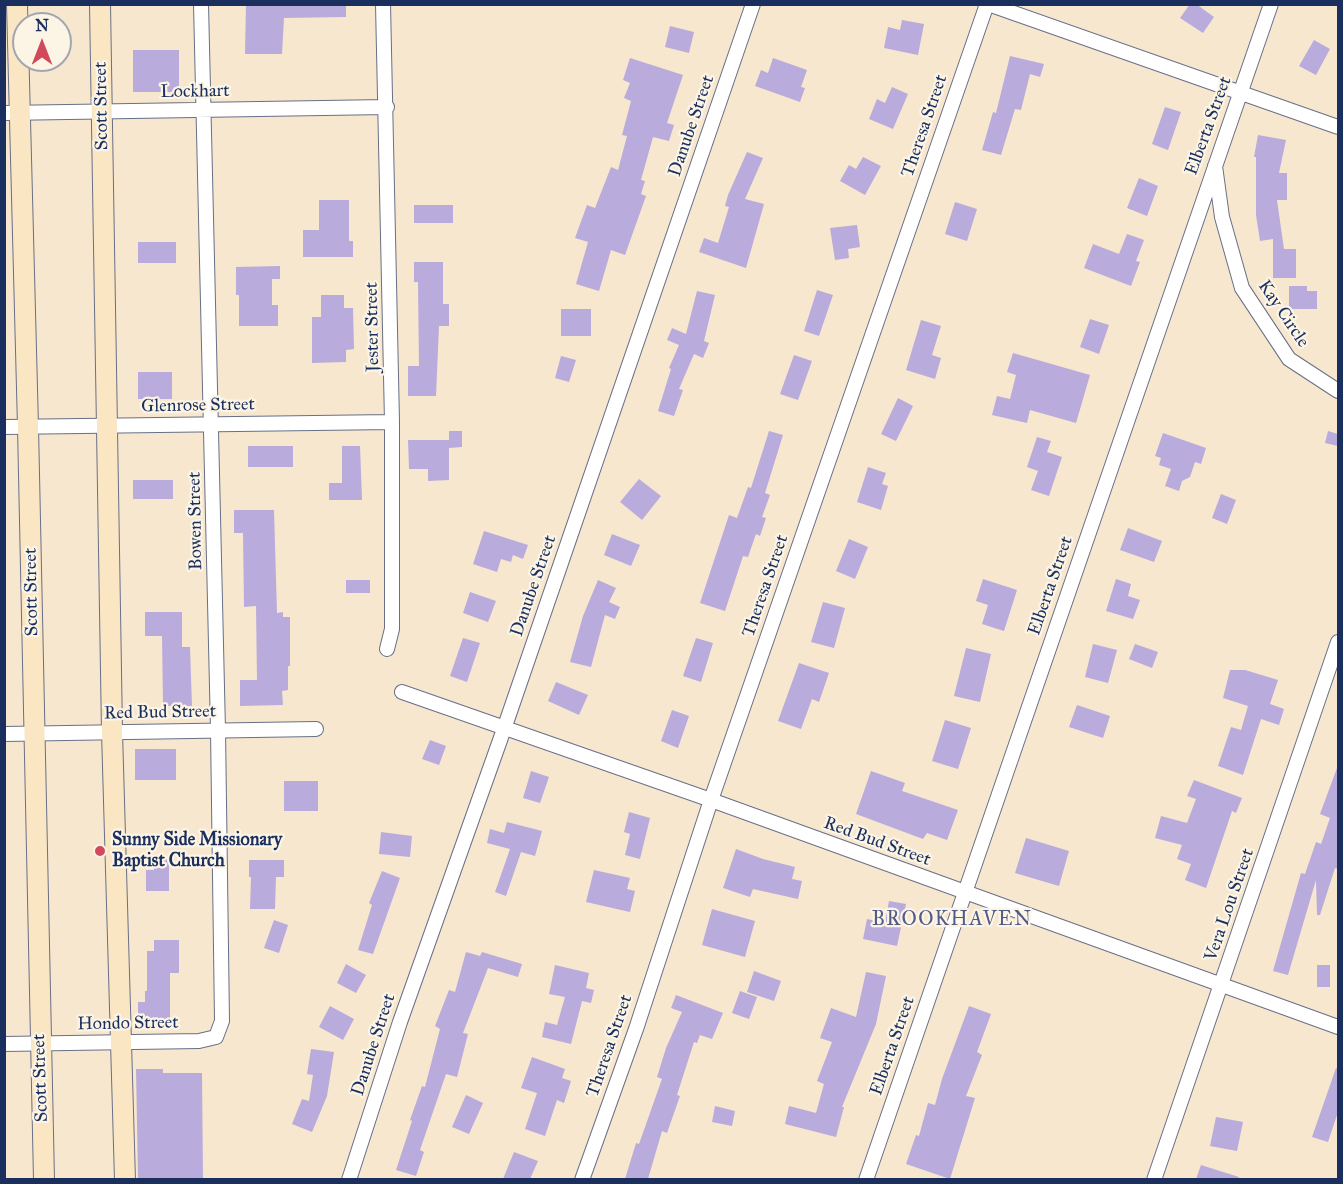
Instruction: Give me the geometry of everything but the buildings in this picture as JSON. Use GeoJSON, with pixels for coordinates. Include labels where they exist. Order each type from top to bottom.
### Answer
{"type":"FeatureCollection","features":[{"type":"Feature","properties":{"kind":"main road","name":"Scott Street"},"geometry":{"type":"LineString","coordinates":[[17,4],[12,113],[28,427],[44,1179]]}},
{"type":"Feature","properties":{"kind":"main road","name":"Scott Street"},"geometry":{"type":"LineString","coordinates":[[100,4],[112,732],[125,1179]]}},
{"type":"Feature","properties":{"kind":"street","name":"Bowen Street"},"geometry":{"type":"LineString","coordinates":[[201,4],[218,730],[222,1022],[216,1037]]}},
{"type":"Feature","properties":{"kind":"street","name":"Jester Street"},"geometry":{"type":"LineString","coordinates":[[383,4],[393,422],[393,629],[387,649]]}},
{"type":"Feature","properties":{"kind":"street","name":"Danube Street"},"geometry":{"type":"LineString","coordinates":[[349,1179],[400,1022],[504,729],[753,4]]}},
{"type":"Feature","properties":{"kind":"street"},"geometry":{"type":"LineString","coordinates":[[987,4],[1338,127]]}},
{"type":"Feature","properties":{"kind":"street","name":"Theresa Street"},"geometry":{"type":"LineString","coordinates":[[582,1179],[636,1029],[711,800],[987,4]]}},
{"type":"Feature","properties":{"kind":"street","name":"Elberta Street"},"geometry":{"type":"LineString","coordinates":[[866,1179],[1271,4]]}},
{"type":"Feature","properties":{"kind":"street","name":"Lockhart"},"geometry":{"type":"LineString","coordinates":[[12,113],[387,107]]}},
{"type":"Feature","properties":{"kind":"street","name":"Kay Circle"},"geometry":{"type":"LineString","coordinates":[[1214,164],[1222,217],[1242,288],[1289,359],[1338,391]]}},
{"type":"Feature","properties":{"kind":"street","name":"Glenrose Street"},"geometry":{"type":"LineString","coordinates":[[4,427],[393,422]]}},
{"type":"Feature","properties":{"kind":"street","name":"Vera Lou Street"},"geometry":{"type":"LineString","coordinates":[[1154,1179],[1338,642]]}},
{"type":"Feature","properties":{"kind":"street","name":"Red Bud Street"},"geometry":{"type":"LineString","coordinates":[[402,692],[711,800],[1338,1027]]}},
{"type":"Feature","properties":{"kind":"street","name":"Red Bud Street"},"geometry":{"type":"LineString","coordinates":[[4,734],[316,729]]}},
{"type":"Feature","properties":{"kind":"street","name":"Hondo Street"},"geometry":{"type":"LineString","coordinates":[[4,1044],[199,1041],[216,1037]]}},
{"type":"Feature","properties":{"kind":"place","name":"Sunny Side Missionary Baptist Church"},"geometry":{"type":"Point","coordinates":[100,851]}},
{"type":"Feature","properties":{"kind":"district","name":"BROOKHAVEN"},"geometry":{"type":"Point","coordinates":[952,920]}}]}
